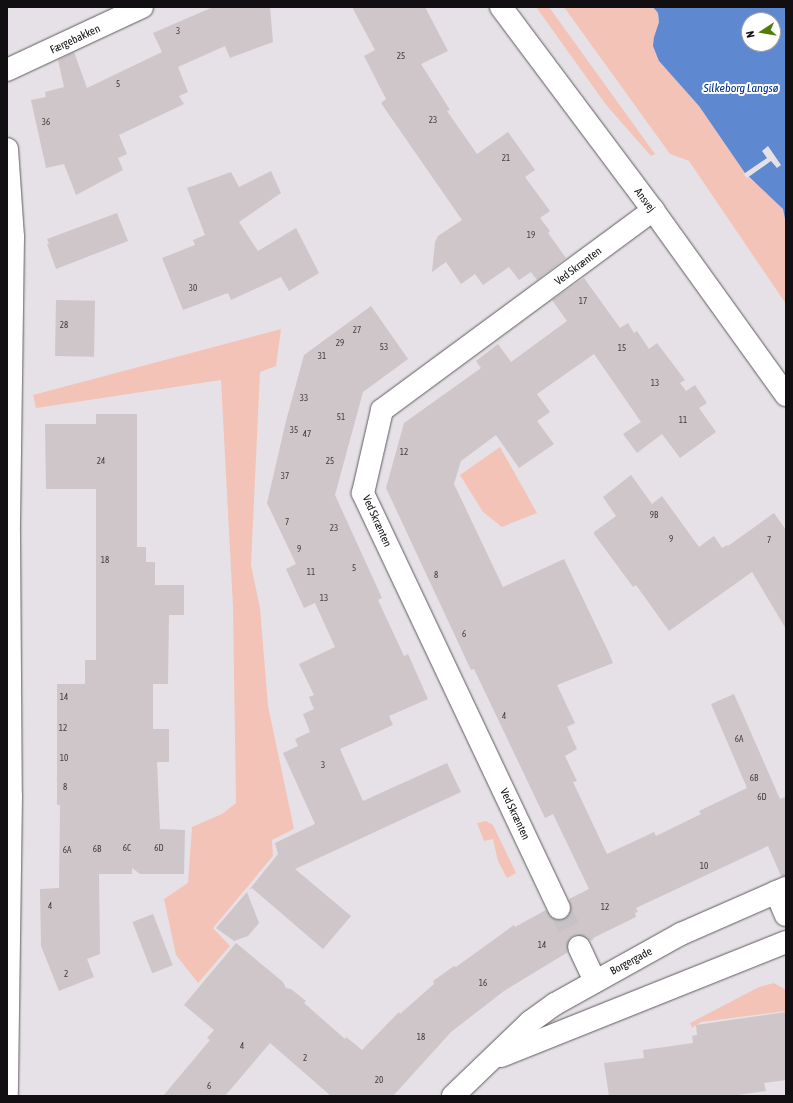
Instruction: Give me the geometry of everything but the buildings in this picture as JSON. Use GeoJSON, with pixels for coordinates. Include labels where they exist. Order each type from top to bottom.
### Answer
{"type":"FeatureCollection","features":[{"type":"Feature","properties":{"kind":"street","name":"Færgebakken"},"geometry":{"type":"LineString","coordinates":[[7,70],[142,7]]}},
{"type":"Feature","properties":{"kind":"street","name":"Ansvej"},"geometry":{"type":"LineString","coordinates":[[501,7],[653,210],[786,395]]}},
{"type":"Feature","properties":{"kind":"street"},"geometry":{"type":"LineString","coordinates":[[7,149],[13,237],[9,534],[12,796],[7,1096]]}},
{"type":"Feature","properties":{"kind":"street","name":"Ved Skrænten"},"geometry":{"type":"LineString","coordinates":[[559,908],[364,493],[382,410],[653,210]]}},
{"type":"Feature","properties":{"kind":"street"},"geometry":{"type":"LineString","coordinates":[[781,890],[786,914]]}},
{"type":"Feature","properties":{"kind":"street","name":"Borgergade"},"geometry":{"type":"LineString","coordinates":[[453,1096],[493,1060],[530,1022],[555,1004],[681,934],[781,890]]}},
{"type":"Feature","properties":{"kind":"street","name":"Borgergade"},"geometry":{"type":"LineString","coordinates":[[493,1060],[786,942]]}},
{"type":"Feature","properties":{"kind":"street"},"geometry":{"type":"LineString","coordinates":[[579,947],[594,981]]}},
{"type":"Feature","properties":{"kind":"shaded area"},"geometry":{"type":"Polygon","coordinates":[[[536,7],[549,7],[655,154],[651,156],[607,106],[536,7]]]}},
{"type":"Feature","properties":{"kind":"shaded area"},"geometry":{"type":"Polygon","coordinates":[[[564,7],[653,7],[658,13],[659,22],[654,37],[659,61],[699,106],[749,178],[777,201],[783,209],[786,224],[786,304],[689,161],[670,154],[564,7]]]}},
{"type":"Feature","properties":{"kind":"shaded area"},"geometry":{"type":"Polygon","coordinates":[[[281,329],[276,366],[260,372],[251,565],[260,608],[268,706],[294,829],[272,840],[273,856],[213,928],[230,946],[198,983],[176,955],[164,899],[188,883],[192,827],[222,814],[236,803],[233,607],[221,380],[36,408],[33,395],[281,329]]]}},
{"type":"Feature","properties":{"kind":"shaded area"},"geometry":{"type":"Polygon","coordinates":[[[500,447],[537,513],[502,527],[483,512],[460,475],[500,447]]]}},
{"type":"Feature","properties":{"kind":"shaded area"},"geometry":{"type":"Polygon","coordinates":[[[486,821],[493,825],[516,873],[507,878],[498,861],[493,839],[484,841],[477,823],[486,821]]]}},
{"type":"Feature","properties":{"kind":"shaded area"},"geometry":{"type":"Polygon","coordinates":[[[774,983],[786,990],[786,1011],[701,1022],[692,1028],[690,1023],[759,987],[774,983]]]}},
{"type":"Feature","properties":{"kind":"water","name":"Silkeborg Langsø"},"geometry":{"type":"Polygon","coordinates":[[[653,7],[786,7],[786,224],[783,209],[745,173],[699,106],[659,61],[653,46],[654,37],[659,22],[658,13],[653,7]]]}},
{"type":"Feature","properties":{"kind":"pier"},"geometry":{"type":"Polygon","coordinates":[[[768,146],[781,165],[777,168],[771,161],[747,178],[744,175],[745,173],[767,158],[762,151],[768,146]]]}},
{"type":"Feature","properties":{"kind":"tunnel"},"geometry":{"type":"LineString","coordinates":[[559,908],[579,947]]}}]}
